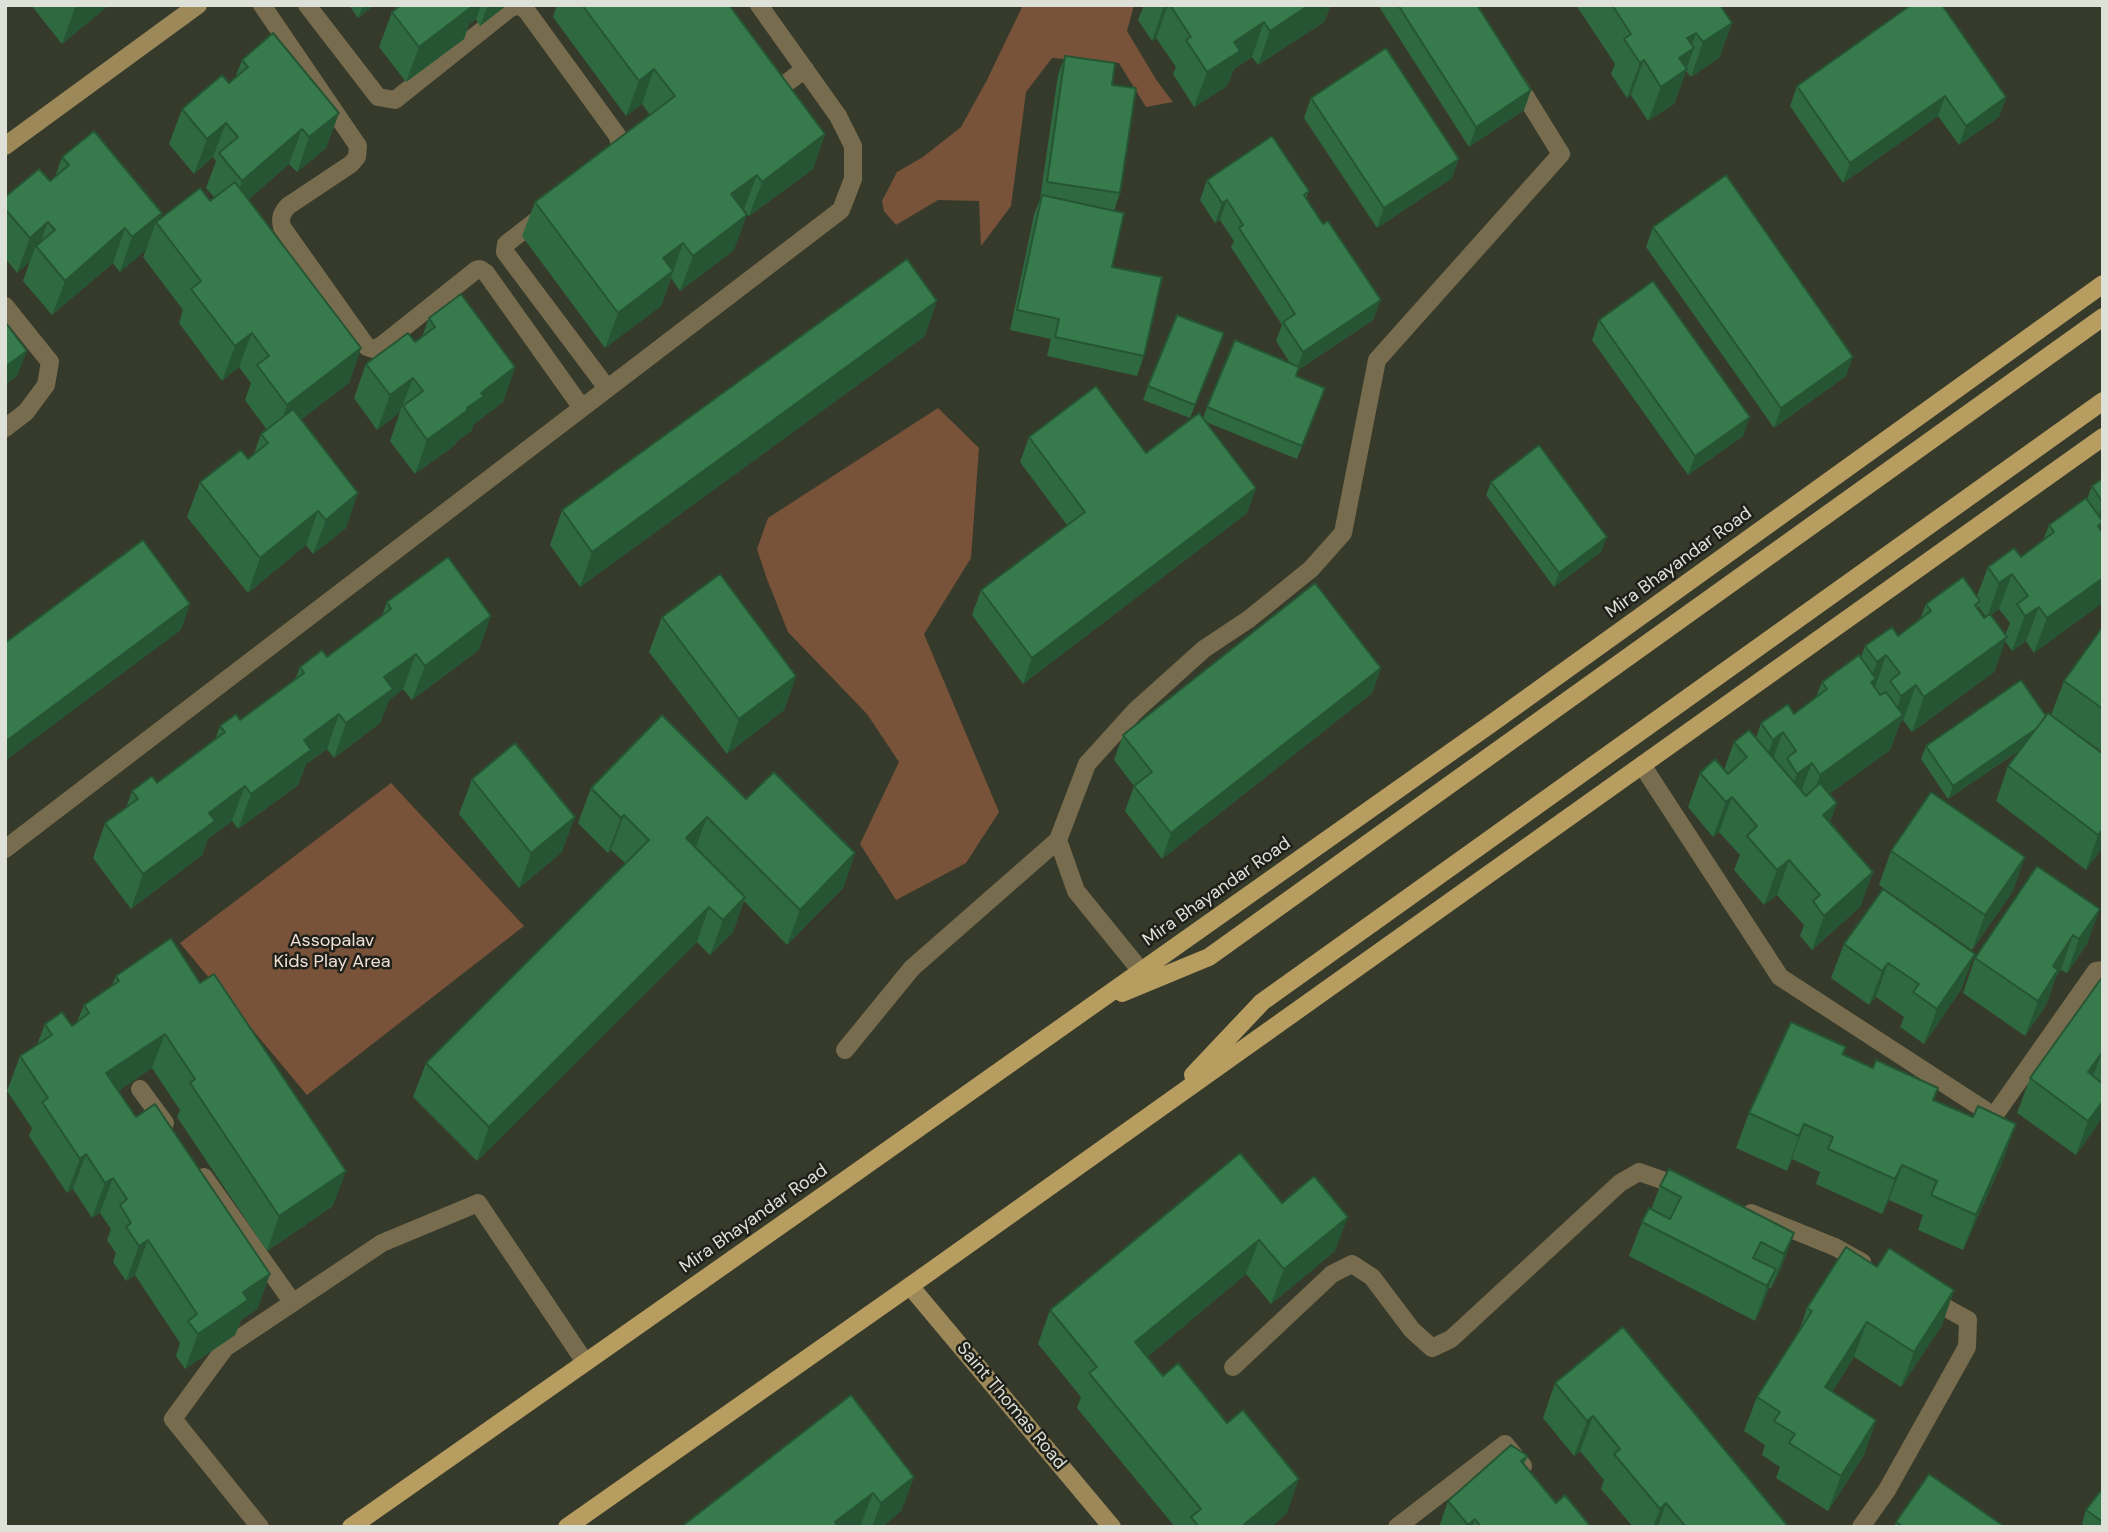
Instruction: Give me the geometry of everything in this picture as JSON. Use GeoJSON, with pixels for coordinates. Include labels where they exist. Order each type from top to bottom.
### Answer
{"type":"FeatureCollection","features":[{"type":"Feature","properties":{"kind":"main road","name":"Mira Bhayandar Road"},"geometry":{"type":"LineString","coordinates":[[351,1527],[1092,1006],[2103,284]]}},
{"type":"Feature","properties":{"kind":"main road"},"geometry":{"type":"LineString","coordinates":[[1092,1006],[1209,957],[2103,317]]}},
{"type":"Feature","properties":{"kind":"main road"},"geometry":{"type":"LineString","coordinates":[[1165,1105],[1262,1002],[2103,401]]}},
{"type":"Feature","properties":{"kind":"main road"},"geometry":{"type":"LineString","coordinates":[[567,1527],[2103,437]]}},
{"type":"Feature","properties":{"kind":"street"},"geometry":{"type":"LineString","coordinates":[[5,146],[198,5]]}},
{"type":"Feature","properties":{"kind":"street"},"geometry":{"type":"LineString","coordinates":[[262,5],[358,146],[357,157],[351,163],[288,206],[280,219],[282,227],[367,347],[374,349],[382,345],[480,269],[486,273],[582,408]]}},
{"type":"Feature","properties":{"kind":"street"},"geometry":{"type":"LineString","coordinates":[[307,5],[378,97],[395,100],[509,9],[517,5],[526,10],[617,135],[621,146],[613,161],[602,169]]}},
{"type":"Feature","properties":{"kind":"street"},"geometry":{"type":"LineString","coordinates":[[5,849],[841,209],[853,179],[853,146],[838,117],[759,5]]}},
{"type":"Feature","properties":{"kind":"street"},"geometry":{"type":"LineString","coordinates":[[845,1049],[912,968],[1058,840],[1087,764],[1135,711],[1205,649],[1250,619],[1311,569],[1343,533],[1377,360],[1561,154],[1504,63]]}},
{"type":"Feature","properties":{"kind":"street"},"geometry":{"type":"LineString","coordinates":[[766,99],[805,69]]}},
{"type":"Feature","properties":{"kind":"street"},"geometry":{"type":"LineString","coordinates":[[559,202],[506,244],[505,252],[607,388]]}},
{"type":"Feature","properties":{"kind":"street"},"geometry":{"type":"LineString","coordinates":[[5,306],[50,362],[46,385],[26,412],[5,428]]}},
{"type":"Feature","properties":{"kind":"street"},"geometry":{"type":"LineString","coordinates":[[1642,765],[1780,977],[1994,1116],[2096,971],[2103,970]]}},
{"type":"Feature","properties":{"kind":"street"},"geometry":{"type":"LineString","coordinates":[[1058,840],[1076,891],[1141,971]]}},
{"type":"Feature","properties":{"kind":"street"},"geometry":{"type":"LineString","coordinates":[[140,1089],[173,1134]]}},
{"type":"Feature","properties":{"kind":"street"},"geometry":{"type":"LineString","coordinates":[[197,1168],[293,1303]]}},
{"type":"Feature","properties":{"kind":"street"},"geometry":{"type":"LineString","coordinates":[[1233,1367],[1332,1274],[1352,1264],[1372,1278],[1412,1330],[1432,1348],[1451,1339],[1620,1183],[1639,1172],[1698,1192]]}},
{"type":"Feature","properties":{"kind":"street"},"geometry":{"type":"LineString","coordinates":[[260,1527],[173,1419],[225,1348],[382,1243],[478,1203],[585,1362]]}},
{"type":"Feature","properties":{"kind":"street"},"geometry":{"type":"LineString","coordinates":[[1734,1207],[1835,1247],[1871,1267]]}},
{"type":"Feature","properties":{"kind":"street","name":"Saint Thomas Road"},"geometry":{"type":"LineString","coordinates":[[910,1286],[1112,1527]]}},
{"type":"Feature","properties":{"kind":"street"},"geometry":{"type":"LineString","coordinates":[[1861,1527],[1887,1490],[1967,1347],[1968,1320],[1908,1287]]}},
{"type":"Feature","properties":{"kind":"street"},"geometry":{"type":"LineString","coordinates":[[1397,1527],[1505,1444],[1531,1475]]}},
{"type":"Feature","properties":{"kind":"green space"},"geometry":{"type":"Polygon","coordinates":[[[1023,5],[1134,5],[1127,31],[1173,102],[1146,107],[1119,63],[1052,58],[1026,92],[1011,206],[981,246],[979,201],[938,200],[896,225],[884,211],[882,201],[897,172],[923,157],[961,127],[1023,5]]]}},
{"type":"Feature","properties":{"kind":"green space"},"geometry":{"type":"Polygon","coordinates":[[[938,408],[979,448],[971,558],[924,634],[999,812],[966,863],[896,900],[860,844],[899,762],[867,714],[788,632],[757,549],[768,518],[938,408]]]}},
{"type":"Feature","properties":{"kind":"green space","name":"Assopalav Kids Play Area"},"geometry":{"type":"Polygon","coordinates":[[[391,783],[524,926],[307,1095],[180,943],[391,783]]]}},
{"type":"Feature","properties":{"kind":"building"},"geometry":{"type":"Polygon","coordinates":[[[401,5],[474,5],[419,47],[392,12],[401,5]]]}},
{"type":"Feature","properties":{"kind":"building"},"geometry":{"type":"Polygon","coordinates":[[[582,5],[729,5],[825,134],[762,182],[757,175],[731,194],[747,215],[693,256],[683,243],[663,258],[673,271],[618,313],[535,202],[675,96],[654,69],[639,81],[582,5]]]}},
{"type":"Feature","properties":{"kind":"building"},"geometry":{"type":"Polygon","coordinates":[[[1170,5],[1309,5],[1270,31],[1264,22],[1234,42],[1240,51],[1207,72],[1186,40],[1191,37],[1170,5]]]}},
{"type":"Feature","properties":{"kind":"building"},"geometry":{"type":"Polygon","coordinates":[[[1398,5],[1477,5],[1531,90],[1476,127],[1398,5]]]}},
{"type":"Feature","properties":{"kind":"building"},"geometry":{"type":"Polygon","coordinates":[[[1612,5],[1720,5],[1732,23],[1703,42],[1696,33],[1687,38],[1694,48],[1679,58],[1687,69],[1661,87],[1644,60],[1640,63],[1624,39],[1631,34],[1612,5]]]}},
{"type":"Feature","properties":{"kind":"building"},"geometry":{"type":"Polygon","coordinates":[[[1911,5],[1942,5],[2006,97],[1966,126],[1945,96],[1850,163],[1797,86],[1911,5]]]}},
{"type":"Feature","properties":{"kind":"building"},"geometry":{"type":"Polygon","coordinates":[[[273,33],[339,113],[309,137],[302,129],[242,181],[219,153],[238,137],[226,123],[207,139],[182,109],[222,75],[229,83],[248,67],[242,60],[273,33]]]}},
{"type":"Feature","properties":{"kind":"building"},"geometry":{"type":"Polygon","coordinates":[[[1386,48],[1459,159],[1384,208],[1311,98],[1386,48]]]}},
{"type":"Feature","properties":{"kind":"building"},"geometry":{"type":"Polygon","coordinates":[[[1065,56],[1115,63],[1112,85],[1136,88],[1120,193],[1047,182],[1065,56]]]}},
{"type":"Feature","properties":{"kind":"building"},"geometry":{"type":"Polygon","coordinates":[[[94,131],[162,213],[132,237],[125,228],[65,281],[36,246],[55,230],[48,222],[30,238],[5,209],[5,197],[39,169],[50,181],[69,165],[62,157],[94,131]]]}},
{"type":"Feature","properties":{"kind":"building"},"geometry":{"type":"Polygon","coordinates":[[[1272,136],[1309,191],[1304,195],[1323,224],[1328,221],[1381,300],[1303,352],[1283,322],[1295,314],[1239,228],[1243,225],[1227,200],[1222,203],[1207,180],[1272,136]]]}},
{"type":"Feature","properties":{"kind":"building"},"geometry":{"type":"Polygon","coordinates":[[[1726,175],[1853,357],[1781,408],[1653,227],[1726,175]]]}},
{"type":"Feature","properties":{"kind":"building"},"geometry":{"type":"Polygon","coordinates":[[[235,182],[361,348],[287,405],[257,365],[269,356],[252,333],[235,346],[191,289],[201,281],[156,222],[200,188],[210,201],[235,182]]]}},
{"type":"Feature","properties":{"kind":"building"},"geometry":{"type":"Polygon","coordinates":[[[1042,195],[1124,213],[1112,267],[1162,277],[1144,356],[1055,337],[1059,319],[1017,310],[1042,195]]]}},
{"type":"Feature","properties":{"kind":"building"},"geometry":{"type":"Polygon","coordinates":[[[907,259],[937,301],[592,552],[562,510],[907,259]]]}},
{"type":"Feature","properties":{"kind":"building"},"geometry":{"type":"Polygon","coordinates":[[[1653,281],[1750,417],[1695,456],[1599,320],[1653,281]]]}},
{"type":"Feature","properties":{"kind":"building"},"geometry":{"type":"Polygon","coordinates":[[[461,294],[515,367],[481,393],[484,396],[467,408],[468,410],[427,440],[403,406],[423,391],[413,378],[390,395],[366,364],[408,333],[415,342],[435,327],[429,318],[461,294]]]}},
{"type":"Feature","properties":{"kind":"building"},"geometry":{"type":"Polygon","coordinates":[[[1177,315],[1224,333],[1195,405],[1148,386],[1177,315]]]}},
{"type":"Feature","properties":{"kind":"building"},"geometry":{"type":"Polygon","coordinates":[[[5,322],[27,351],[5,367],[5,322]]]}},
{"type":"Feature","properties":{"kind":"building"},"geometry":{"type":"Polygon","coordinates":[[[1235,340],[1299,367],[1296,376],[1325,388],[1302,446],[1207,407],[1235,340]]]}},
{"type":"Feature","properties":{"kind":"building"},"geometry":{"type":"Polygon","coordinates":[[[1096,386],[1146,453],[1199,413],[1256,488],[1032,658],[981,590],[1085,512],[1029,437],[1096,386]]]}},
{"type":"Feature","properties":{"kind":"building"},"geometry":{"type":"Polygon","coordinates":[[[293,409],[358,493],[326,520],[318,511],[260,558],[200,482],[241,450],[248,459],[268,443],[261,434],[293,409]]]}},
{"type":"Feature","properties":{"kind":"building"},"geometry":{"type":"Polygon","coordinates":[[[1539,445],[1607,537],[1559,573],[1491,482],[1539,445]]]}},
{"type":"Feature","properties":{"kind":"building"},"geometry":{"type":"Polygon","coordinates":[[[2103,478],[2103,503],[2092,486],[2103,478]]]}},
{"type":"Feature","properties":{"kind":"building"},"geometry":{"type":"Polygon","coordinates":[[[2086,498],[2103,522],[2098,526],[2103,533],[2103,578],[2047,618],[2039,607],[2025,616],[2017,604],[2028,596],[2012,574],[1999,583],[1988,567],[2014,548],[2021,557],[2054,532],[2049,525],[2086,498]]]}},
{"type":"Feature","properties":{"kind":"building"},"geometry":{"type":"Polygon","coordinates":[[[143,540],[190,604],[5,742],[5,643],[143,540]]]}},
{"type":"Feature","properties":{"kind":"building"},"geometry":{"type":"Polygon","coordinates":[[[448,557],[491,616],[425,666],[416,654],[384,677],[393,689],[346,723],[339,714],[304,740],[311,750],[251,794],[245,786],[209,813],[215,821],[143,874],[105,823],[138,799],[132,791],[152,776],[157,783],[225,732],[220,726],[236,714],[240,720],[304,673],[300,667],[322,650],[327,657],[391,609],[387,602],[448,557]]]}},
{"type":"Feature","properties":{"kind":"building"},"geometry":{"type":"Polygon","coordinates":[[[720,574],[796,676],[739,719],[662,617],[720,574]]]}},
{"type":"Feature","properties":{"kind":"building"},"geometry":{"type":"Polygon","coordinates":[[[1963,577],[1980,601],[1975,605],[1984,618],[1990,614],[2007,637],[1924,697],[1916,685],[1901,696],[1890,681],[1900,673],[1886,655],[1877,662],[1865,646],[1892,627],[1898,636],[1931,611],[1926,604],[1963,577]]]}},
{"type":"Feature","properties":{"kind":"building"},"geometry":{"type":"Polygon","coordinates":[[[1315,583],[1381,668],[1171,833],[1134,786],[1152,772],[1123,735],[1315,583]]]}},
{"type":"Feature","properties":{"kind":"building"},"geometry":{"type":"Polygon","coordinates":[[[2103,626],[2103,709],[2064,681],[2103,626]]]}},
{"type":"Feature","properties":{"kind":"building"},"geometry":{"type":"Polygon","coordinates":[[[1859,655],[1876,679],[1871,682],[1880,695],[1886,692],[1903,715],[1820,775],[1812,763],[1797,774],[1787,758],[1796,751],[1783,732],[1773,740],[1761,723],[1788,704],[1794,714],[1827,689],[1822,682],[1859,655]]]}},
{"type":"Feature","properties":{"kind":"building"},"geometry":{"type":"Polygon","coordinates":[[[2021,680],[2046,716],[2036,729],[1953,786],[1926,746],[2021,680]]]}},
{"type":"Feature","properties":{"kind":"building"},"geometry":{"type":"Polygon","coordinates":[[[2048,713],[2103,754],[2103,829],[2098,835],[2008,766],[2048,713]]]}},
{"type":"Feature","properties":{"kind":"building"},"geometry":{"type":"Polygon","coordinates":[[[662,715],[746,799],[774,772],[855,853],[800,910],[707,817],[686,838],[745,897],[723,920],[709,907],[489,1127],[426,1063],[649,840],[624,815],[621,818],[591,788],[662,715]]]}},
{"type":"Feature","properties":{"kind":"building"},"geometry":{"type":"Polygon","coordinates":[[[1749,730],[1806,796],[1820,783],[1837,803],[1823,815],[1873,872],[1824,916],[1813,901],[1820,895],[1789,860],[1777,870],[1747,836],[1757,826],[1732,797],[1726,802],[1700,773],[1715,759],[1728,774],[1747,757],[1734,742],[1749,730]]]}},
{"type":"Feature","properties":{"kind":"building"},"geometry":{"type":"Polygon","coordinates":[[[515,743],[575,817],[531,853],[472,779],[515,743]]]}},
{"type":"Feature","properties":{"kind":"building"},"geometry":{"type":"Polygon","coordinates":[[[1931,792],[2025,857],[1985,915],[1891,851],[1931,792]]]}},
{"type":"Feature","properties":{"kind":"building"},"geometry":{"type":"Polygon","coordinates":[[[2037,866],[2100,909],[2079,939],[2073,935],[2053,966],[2058,970],[2038,1001],[1975,958],[2037,866]]]}},
{"type":"Feature","properties":{"kind":"building"},"geometry":{"type":"Polygon","coordinates":[[[1883,889],[1975,954],[1937,1009],[1913,992],[1919,984],[1888,963],[1882,971],[1844,944],[1883,889]]]}},
{"type":"Feature","properties":{"kind":"building"},"geometry":{"type":"Polygon","coordinates":[[[171,938],[200,983],[214,974],[346,1171],[279,1216],[190,1083],[195,1079],[165,1034],[106,1073],[136,1117],[155,1104],[270,1274],[243,1292],[248,1300],[198,1334],[188,1321],[197,1314],[148,1240],[139,1246],[126,1227],[131,1223],[120,1205],[127,1199],[113,1178],[105,1183],[86,1154],[80,1159],[42,1102],[48,1098],[20,1056],[52,1035],[45,1024],[62,1012],[72,1026],[89,1013],[84,1005],[119,981],[116,976],[171,938]]]}},
{"type":"Feature","properties":{"kind":"building"},"geometry":{"type":"Polygon","coordinates":[[[2103,976],[2103,1055],[2101,1054],[2088,1072],[2103,1084],[2103,1101],[2088,1121],[2030,1078],[2103,976]]]}},
{"type":"Feature","properties":{"kind":"building"},"geometry":{"type":"Polygon","coordinates":[[[1791,1022],[1846,1047],[1842,1054],[1873,1068],[1876,1060],[1938,1088],[1933,1100],[1973,1117],[1978,1106],[2016,1124],[1976,1215],[1931,1195],[1937,1181],[1902,1165],[1895,1179],[1828,1149],[1833,1137],[1804,1124],[1799,1136],[1749,1113],[1791,1022]]]}},
{"type":"Feature","properties":{"kind":"building"},"geometry":{"type":"Polygon","coordinates":[[[1240,1153],[1282,1203],[1314,1176],[1348,1217],[1284,1269],[1259,1240],[1135,1342],[1163,1376],[1178,1363],[1227,1423],[1243,1410],[1299,1479],[1241,1527],[1199,1527],[1191,1517],[1201,1509],[1089,1373],[1097,1367],[1050,1310],[1240,1153]]]}},
{"type":"Feature","properties":{"kind":"building"},"geometry":{"type":"Polygon","coordinates":[[[1669,1169],[1794,1233],[1784,1254],[1761,1242],[1753,1258],[1776,1269],[1767,1286],[1642,1222],[1649,1208],[1670,1219],[1681,1197],[1660,1186],[1669,1169]]]}},
{"type":"Feature","properties":{"kind":"building"},"geometry":{"type":"Polygon","coordinates":[[[1846,1247],[1877,1267],[1889,1248],[1954,1290],[1914,1352],[1867,1322],[1825,1387],[1876,1420],[1841,1476],[1789,1443],[1795,1434],[1774,1421],[1780,1412],[1757,1397],[1812,1311],[1807,1308],[1846,1247]]]}},
{"type":"Feature","properties":{"kind":"building"},"geometry":{"type":"Polygon","coordinates":[[[1623,1327],[1787,1525],[1785,1527],[1686,1527],[1666,1503],[1660,1509],[1614,1454],[1620,1449],[1593,1416],[1587,1421],[1555,1383],[1623,1327]]]}},
{"type":"Feature","properties":{"kind":"building"},"geometry":{"type":"Polygon","coordinates":[[[851,1395],[914,1477],[881,1503],[873,1493],[835,1522],[838,1527],[681,1527],[851,1395]]]}},
{"type":"Feature","properties":{"kind":"building"},"geometry":{"type":"Polygon","coordinates":[[[1511,1445],[1528,1456],[1521,1461],[1556,1503],[1565,1495],[1591,1527],[1481,1527],[1475,1519],[1468,1525],[1448,1501],[1511,1445]]]}},
{"type":"Feature","properties":{"kind":"building"},"geometry":{"type":"Polygon","coordinates":[[[1929,1474],[2005,1527],[1903,1527],[1896,1522],[1929,1474]]]}},
{"type":"Feature","properties":{"kind":"building"},"geometry":{"type":"Polygon","coordinates":[[[2103,1488],[2103,1522],[2086,1510],[2103,1488]]]}}]}
